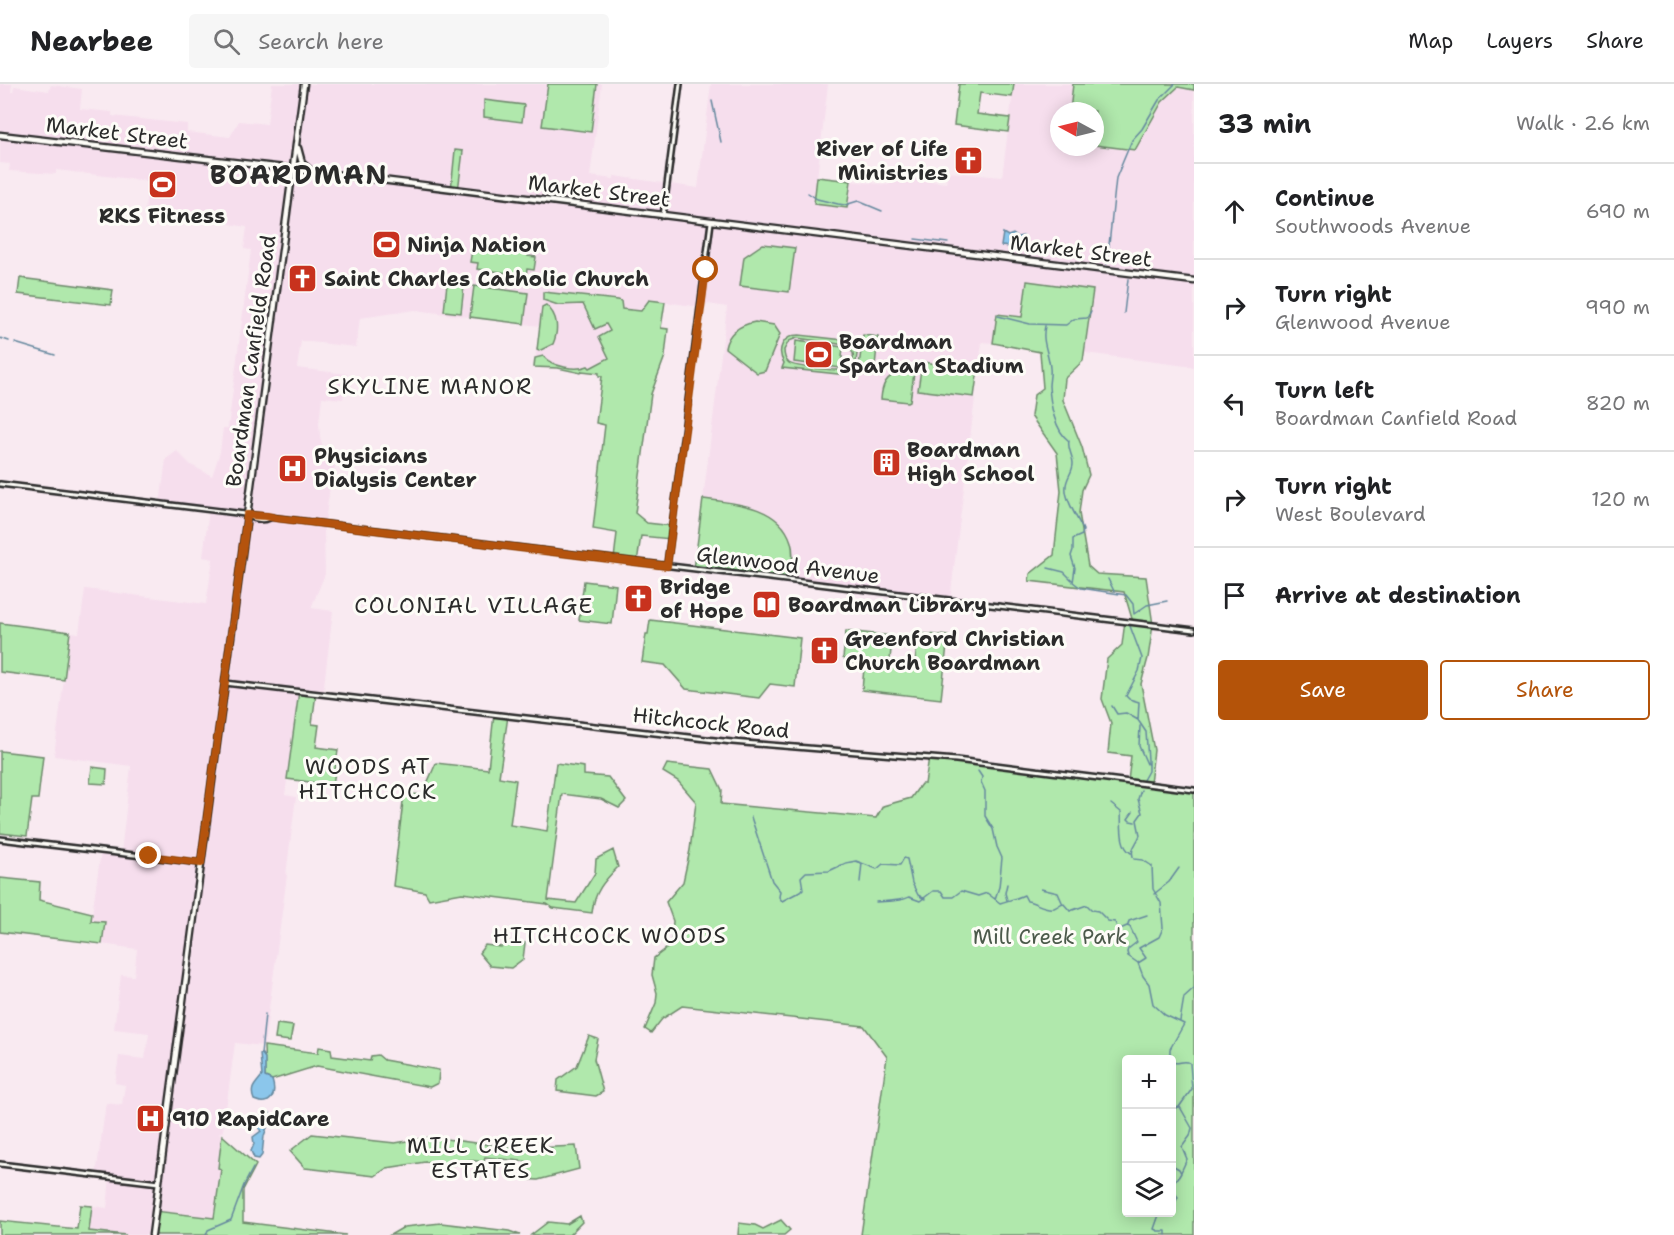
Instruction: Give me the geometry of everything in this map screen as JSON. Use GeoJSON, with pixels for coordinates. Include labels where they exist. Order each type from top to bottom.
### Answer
{"type":"FeatureCollection","features":[{"type":"Feature","properties":{"kind":"main road","name":"Boardman Canfield Road"},"geometry":{"type":"LineString","coordinates":[[152,1235],[304,84]]}},
{"type":"Feature","properties":{"kind":"main road","name":"Market Street"},"geometry":{"type":"LineString","coordinates":[[0,135],[293,169],[1194,281]]}},
{"type":"Feature","properties":{"kind":"main road"},"geometry":{"type":"LineString","coordinates":[[297,138],[300,160],[314,172]]}},
{"type":"Feature","properties":{"kind":"street"},"geometry":{"type":"LineString","coordinates":[[663,216],[680,84]]}},
{"type":"Feature","properties":{"kind":"street"},"geometry":{"type":"LineString","coordinates":[[667,566],[711,222]]}},
{"type":"Feature","properties":{"kind":"street","name":"Glenwood Avenue"},"geometry":{"type":"LineString","coordinates":[[0,484],[1194,630]]}},
{"type":"Feature","properties":{"kind":"street","name":"Hitchcock Road"},"geometry":{"type":"LineString","coordinates":[[225,683],[725,741],[956,760],[1194,790]]}},
{"type":"Feature","properties":{"kind":"street"},"geometry":{"type":"LineString","coordinates":[[0,838],[201,863]]}},
{"type":"Feature","properties":{"kind":"street"},"geometry":{"type":"LineString","coordinates":[[0,1164],[159,1183]]}},
{"type":"Feature","properties":{"kind":"shaded area"},"geometry":{"type":"Polygon","coordinates":[[[0,84],[12,84],[11,92],[14,86],[49,91],[51,85],[82,89],[80,109],[112,112],[112,116],[187,124],[187,132],[230,137],[239,121],[267,124],[272,84],[602,84],[590,176],[614,179],[614,176],[698,188],[711,84],[828,84],[814,203],[848,207],[851,181],[889,185],[891,176],[946,183],[948,172],[1002,177],[1014,84],[1073,84],[1071,102],[1050,102],[1050,156],[1104,156],[1104,146],[1135,150],[1162,102],[1178,87],[1194,90],[1194,367],[1085,353],[1093,290],[1022,317],[997,314],[993,343],[982,342],[950,600],[790,580],[793,556],[747,505],[703,499],[727,307],[702,303],[701,307],[649,300],[611,372],[535,363],[539,326],[415,310],[360,318],[356,347],[301,341],[297,368],[347,374],[343,399],[322,397],[320,437],[325,453],[335,467],[324,529],[325,574],[311,608],[333,611],[323,694],[299,692],[285,795],[296,797],[264,1046],[235,1043],[223,1131],[219,1133],[222,1135],[218,1168],[221,1168],[214,1219],[156,1211],[152,1235],[89,1231],[92,1206],[107,1208],[110,1177],[96,1175],[106,1103],[122,1105],[125,1085],[115,1083],[119,1056],[145,1059],[149,1033],[114,1029],[121,975],[134,976],[137,949],[102,944],[105,923],[91,921],[101,851],[121,853],[131,766],[54,756],[70,632],[79,633],[85,589],[206,604],[213,559],[203,557],[209,510],[160,504],[166,459],[177,451],[191,465],[212,476],[220,452],[223,428],[228,428],[251,250],[244,249],[247,227],[230,224],[230,220],[145,210],[148,181],[56,170],[56,174],[9,171],[10,164],[0,163],[0,84]]]}},
{"type":"Feature","properties":{"kind":"green space"},"geometry":{"type":"Polygon","coordinates":[[[548,84],[597,84],[591,132],[542,126],[548,84]]]}},
{"type":"Feature","properties":{"kind":"green space"},"geometry":{"type":"Polygon","coordinates":[[[959,84],[1014,84],[1012,97],[980,93],[977,114],[1010,118],[1008,132],[954,125],[959,84]]]}},
{"type":"Feature","properties":{"kind":"green space"},"geometry":{"type":"Polygon","coordinates":[[[1073,84],[1194,84],[1194,90],[1178,87],[1162,102],[1135,150],[1104,146],[1104,102],[1071,102],[1073,84]]]}},
{"type":"Feature","properties":{"kind":"green space"},"geometry":{"type":"Polygon","coordinates":[[[484,100],[524,105],[522,122],[484,117],[484,100]]]}},
{"type":"Feature","properties":{"kind":"green space"},"geometry":{"type":"Polygon","coordinates":[[[455,150],[463,151],[458,191],[451,190],[455,150]]]}},
{"type":"Feature","properties":{"kind":"green space"},"geometry":{"type":"Polygon","coordinates":[[[817,177],[851,181],[847,208],[814,204],[817,177]]]}},
{"type":"Feature","properties":{"kind":"green space"},"geometry":{"type":"Polygon","coordinates":[[[481,244],[529,251],[528,256],[536,257],[534,270],[527,269],[526,275],[477,269],[478,263],[470,262],[472,250],[479,251],[481,244]]]}},
{"type":"Feature","properties":{"kind":"green space"},"geometry":{"type":"Polygon","coordinates":[[[763,244],[795,248],[789,292],[740,286],[744,257],[763,244]]]}},
{"type":"Feature","properties":{"kind":"green space"},"geometry":{"type":"Polygon","coordinates":[[[20,278],[113,290],[111,305],[18,294],[20,278]]]}},
{"type":"Feature","properties":{"kind":"green space","name":"Mill Creek Park"},"geometry":{"type":"Polygon","coordinates":[[[1027,281],[1093,290],[1083,361],[1065,378],[1063,400],[1082,447],[1089,475],[1082,490],[1079,513],[1088,566],[1097,574],[1146,577],[1153,625],[1141,684],[1154,750],[1150,784],[1194,790],[1194,1235],[861,1235],[887,1057],[864,1026],[682,1006],[662,1019],[651,1033],[645,1029],[656,1003],[657,993],[652,975],[654,958],[671,945],[673,921],[666,902],[683,882],[696,802],[678,781],[663,772],[667,764],[712,769],[722,790],[721,804],[876,818],[883,806],[911,798],[921,784],[925,784],[929,757],[1128,781],[1131,756],[1108,753],[1111,723],[1102,699],[1107,659],[1122,645],[1125,621],[1133,622],[1124,592],[1029,581],[1030,574],[1054,555],[1061,491],[1057,453],[1031,416],[1034,395],[1043,388],[1040,352],[993,343],[997,314],[1022,317],[1027,281]]]}},
{"type":"Feature","properties":{"kind":"green space"},"geometry":{"type":"Polygon","coordinates":[[[447,284],[464,286],[461,313],[444,311],[447,284]]]}},
{"type":"Feature","properties":{"kind":"green space"},"geometry":{"type":"Polygon","coordinates":[[[474,286],[528,293],[524,324],[470,317],[474,286]]]}},
{"type":"Feature","properties":{"kind":"green space"},"geometry":{"type":"Polygon","coordinates":[[[543,292],[618,300],[621,301],[622,309],[641,311],[649,300],[665,302],[661,328],[668,329],[665,356],[651,394],[635,513],[647,523],[673,526],[671,539],[641,536],[637,562],[614,559],[617,533],[593,529],[605,425],[596,423],[602,376],[599,376],[599,373],[534,367],[535,358],[543,356],[552,363],[564,367],[588,366],[590,368],[609,358],[599,337],[610,331],[606,324],[595,329],[583,304],[558,305],[543,300],[543,292]]]}},
{"type":"Feature","properties":{"kind":"green space"},"geometry":{"type":"Polygon","coordinates":[[[546,305],[555,318],[556,333],[553,344],[539,351],[537,350],[542,307],[546,305]]]}},
{"type":"Feature","properties":{"kind":"green space"},"geometry":{"type":"Polygon","coordinates":[[[755,322],[774,325],[780,334],[765,371],[757,373],[725,348],[729,338],[736,330],[755,322]]]}},
{"type":"Feature","properties":{"kind":"green space"},"geometry":{"type":"Polygon","coordinates":[[[863,335],[878,337],[874,376],[858,374],[863,335]]]}},
{"type":"Feature","properties":{"kind":"green space"},"geometry":{"type":"Polygon","coordinates":[[[793,336],[853,341],[857,354],[856,362],[846,373],[838,374],[782,368],[784,363],[781,353],[782,344],[793,336]],[[797,338],[789,341],[784,354],[788,362],[793,365],[842,370],[850,366],[853,360],[853,353],[846,345],[797,338]]]}},
{"type":"Feature","properties":{"kind":"green space"},"geometry":{"type":"Polygon","coordinates":[[[796,341],[843,347],[841,368],[794,362],[796,341]]]}},
{"type":"Feature","properties":{"kind":"green space"},"geometry":{"type":"Polygon","coordinates":[[[922,362],[978,369],[974,397],[918,390],[922,362]]]}},
{"type":"Feature","properties":{"kind":"green space"},"geometry":{"type":"Polygon","coordinates":[[[900,372],[914,373],[910,401],[881,399],[882,389],[886,382],[891,376],[900,372]]]}},
{"type":"Feature","properties":{"kind":"green space"},"geometry":{"type":"Polygon","coordinates":[[[703,499],[755,508],[777,521],[791,542],[793,557],[790,580],[694,569],[703,499]]]}},
{"type":"Feature","properties":{"kind":"green space"},"geometry":{"type":"Polygon","coordinates":[[[584,581],[616,585],[612,624],[579,620],[584,581]]]}},
{"type":"Feature","properties":{"kind":"green space"},"geometry":{"type":"Polygon","coordinates":[[[650,620],[800,638],[795,687],[770,684],[759,698],[686,689],[665,665],[642,662],[650,620]]]}},
{"type":"Feature","properties":{"kind":"green space"},"geometry":{"type":"Polygon","coordinates":[[[0,623],[70,632],[64,680],[0,672],[0,623]]]}},
{"type":"Feature","properties":{"kind":"green space"},"geometry":{"type":"Polygon","coordinates":[[[846,631],[892,636],[890,661],[915,664],[918,633],[948,636],[941,699],[862,690],[864,668],[843,658],[846,631]]]}},
{"type":"Feature","properties":{"kind":"green space"},"geometry":{"type":"Polygon","coordinates":[[[299,691],[316,693],[312,724],[319,725],[316,747],[338,750],[333,785],[287,779],[299,691]]]}},
{"type":"Feature","properties":{"kind":"green space"},"geometry":{"type":"Polygon","coordinates":[[[494,714],[508,716],[499,777],[516,780],[510,825],[547,831],[556,763],[584,767],[584,775],[608,777],[626,801],[619,808],[601,799],[562,794],[548,900],[576,903],[595,873],[596,859],[613,850],[618,867],[600,887],[592,913],[553,908],[547,904],[462,893],[429,899],[425,892],[393,886],[404,793],[422,795],[436,763],[488,769],[494,714]]]}},
{"type":"Feature","properties":{"kind":"green space"},"geometry":{"type":"Polygon","coordinates":[[[0,751],[43,756],[38,799],[32,799],[27,836],[0,833],[0,751]]]}},
{"type":"Feature","properties":{"kind":"green space"},"geometry":{"type":"Polygon","coordinates":[[[92,767],[107,769],[106,784],[90,783],[92,767]]]}},
{"type":"Feature","properties":{"kind":"green space"},"geometry":{"type":"Polygon","coordinates":[[[0,878],[40,882],[39,900],[92,913],[91,921],[105,922],[102,944],[0,932],[0,878]]]}},
{"type":"Feature","properties":{"kind":"green space"},"geometry":{"type":"Polygon","coordinates":[[[511,942],[525,943],[523,959],[511,968],[490,966],[479,953],[485,945],[501,947],[511,942]]]}},
{"type":"Feature","properties":{"kind":"green space"},"geometry":{"type":"Polygon","coordinates":[[[277,1024],[293,1026],[290,1041],[275,1039],[277,1024]]]}},
{"type":"Feature","properties":{"kind":"green space"},"geometry":{"type":"Polygon","coordinates":[[[589,1036],[598,1039],[594,1059],[603,1092],[596,1096],[557,1091],[558,1080],[577,1066],[589,1036]]]}},
{"type":"Feature","properties":{"kind":"green space"},"geometry":{"type":"Polygon","coordinates":[[[264,1046],[318,1053],[319,1047],[331,1049],[332,1056],[370,1061],[371,1056],[378,1055],[384,1060],[439,1070],[438,1083],[430,1087],[317,1066],[272,1080],[265,1077],[264,1046]]]}},
{"type":"Feature","properties":{"kind":"green space"},"geometry":{"type":"Polygon","coordinates":[[[312,1134],[395,1143],[431,1137],[520,1147],[533,1151],[534,1148],[576,1146],[579,1169],[538,1180],[523,1179],[529,1162],[485,1157],[484,1162],[469,1160],[453,1165],[425,1162],[387,1168],[375,1176],[305,1168],[290,1151],[312,1134]]]}},
{"type":"Feature","properties":{"kind":"green space"},"geometry":{"type":"Polygon","coordinates":[[[222,1135],[256,1165],[243,1190],[243,1222],[346,1235],[152,1235],[155,1211],[214,1218],[221,1169],[218,1168],[222,1135]]]}},
{"type":"Feature","properties":{"kind":"green space"},"geometry":{"type":"Polygon","coordinates":[[[80,1205],[92,1206],[89,1231],[126,1235],[0,1235],[0,1221],[77,1229],[80,1205]]]}},
{"type":"Feature","properties":{"kind":"green space"},"geometry":{"type":"Polygon","coordinates":[[[580,1216],[582,1222],[569,1235],[531,1235],[548,1222],[567,1224],[580,1216]]]}},
{"type":"Feature","properties":{"kind":"green space"},"geometry":{"type":"Polygon","coordinates":[[[781,1220],[790,1230],[784,1235],[738,1235],[739,1223],[755,1225],[763,1229],[781,1220]]]}},
{"type":"Feature","properties":{"kind":"green space"},"geometry":{"type":"Polygon","coordinates":[[[441,1223],[509,1231],[520,1235],[390,1235],[404,1227],[441,1223]]]}},
{"type":"Feature","properties":{"kind":"water"},"geometry":{"type":"Polygon","coordinates":[[[1003,233],[1008,236],[1013,234],[1017,237],[1023,236],[1025,238],[1021,248],[1001,246],[1003,233]]]}},
{"type":"Feature","properties":{"kind":"water"},"geometry":{"type":"Polygon","coordinates":[[[260,1054],[265,1058],[265,1077],[272,1080],[274,1090],[271,1098],[265,1102],[254,1100],[252,1092],[262,1076],[260,1054]]]}},
{"type":"Feature","properties":{"kind":"water"},"geometry":{"type":"Polygon","coordinates":[[[263,1113],[270,1113],[270,1119],[264,1136],[262,1155],[259,1159],[254,1158],[251,1151],[254,1144],[253,1137],[261,1131],[257,1126],[263,1113]]]}},
{"type":"Feature","properties":{"kind":"waterway"},"geometry":{"type":"LineString","coordinates":[[1107,264],[1116,178],[1132,140],[1142,129],[1159,100],[1175,84]]}},
{"type":"Feature","properties":{"kind":"waterway"},"geometry":{"type":"LineString","coordinates":[[712,101],[721,142]]}},
{"type":"Feature","properties":{"kind":"waterway"},"geometry":{"type":"LineString","coordinates":[[808,193],[817,199],[838,204],[845,205],[858,201],[882,211]]}},
{"type":"Feature","properties":{"kind":"waterway"},"geometry":{"type":"LineString","coordinates":[[915,239],[948,243]]}},
{"type":"Feature","properties":{"kind":"waterway"},"geometry":{"type":"LineString","coordinates":[[1124,313],[1128,279]]}},
{"type":"Feature","properties":{"kind":"waterway"},"geometry":{"type":"LineString","coordinates":[[998,316],[1030,324],[1066,325],[1074,319],[1087,318],[1091,311]]}},
{"type":"Feature","properties":{"kind":"waterway"},"geometry":{"type":"LineString","coordinates":[[1045,326],[1044,337],[1050,368],[1049,386],[1052,409],[1060,431],[1069,441],[1073,461],[1066,483],[1066,491],[1083,530],[1082,535],[1073,539],[1071,556],[1075,568],[1073,582],[1081,588],[1126,595],[1133,604],[1134,614],[1147,605],[1167,601]]}},
{"type":"Feature","properties":{"kind":"waterway"},"geometry":{"type":"LineString","coordinates":[[0,338],[9,341]]}},
{"type":"Feature","properties":{"kind":"waterway"},"geometry":{"type":"LineString","coordinates":[[15,343],[55,355]]}},
{"type":"Feature","properties":{"kind":"waterway"},"geometry":{"type":"LineString","coordinates":[[1048,568],[1064,572],[1072,580]]}},
{"type":"Feature","properties":{"kind":"waterway"},"geometry":{"type":"LineString","coordinates":[[1108,579],[1114,591]]}},
{"type":"Feature","properties":{"kind":"waterway"},"geometry":{"type":"LineString","coordinates":[[1130,626],[1142,658],[1139,671],[1126,696],[1139,702],[1138,720],[1146,732],[1148,771],[1143,780]]}},
{"type":"Feature","properties":{"kind":"waterway"},"geometry":{"type":"LineString","coordinates":[[1112,706],[1117,714],[1126,713],[1138,720]]}},
{"type":"Feature","properties":{"kind":"waterway"},"geometry":{"type":"LineString","coordinates":[[1140,726],[1139,746],[1147,764]]}},
{"type":"Feature","properties":{"kind":"waterway"},"geometry":{"type":"LineString","coordinates":[[978,771],[985,791],[985,816],[993,829],[1002,858],[999,887],[995,899]]}},
{"type":"Feature","properties":{"kind":"waterway"},"geometry":{"type":"LineString","coordinates":[[1141,790],[1138,799],[1142,813],[1137,820],[1140,835],[1133,849],[1133,855],[1134,859],[1143,860],[1152,866],[1153,889],[1161,903],[1163,928],[1159,937],[1139,948],[1146,958],[1138,963],[1149,984],[1153,1004],[1165,1015],[1184,1024],[1170,1049],[1170,1055]]}},
{"type":"Feature","properties":{"kind":"waterway"},"geometry":{"type":"LineString","coordinates":[[1111,804],[1121,812],[1123,840],[1127,850],[1131,853]]}},
{"type":"Feature","properties":{"kind":"waterway"},"geometry":{"type":"LineString","coordinates":[[1133,812],[1128,819],[1135,822]]}},
{"type":"Feature","properties":{"kind":"waterway"},"geometry":{"type":"LineString","coordinates":[[751,817],[772,881],[780,891],[779,897],[782,901],[803,889],[801,877],[806,872],[829,871],[856,861],[877,869],[883,864],[900,865],[904,858],[907,859],[912,883],[918,895],[925,899]]}},
{"type":"Feature","properties":{"kind":"waterway"},"geometry":{"type":"LineString","coordinates":[[860,882],[862,863]]}},
{"type":"Feature","properties":{"kind":"waterway"},"geometry":{"type":"LineString","coordinates":[[1154,894],[1169,882],[1179,868]]}},
{"type":"Feature","properties":{"kind":"waterway"},"geometry":{"type":"LineString","coordinates":[[1007,884],[1005,893],[1007,900]]}},
{"type":"Feature","properties":{"kind":"waterway"},"geometry":{"type":"LineString","coordinates":[[1041,889],[1058,893],[1062,902]]}},
{"type":"Feature","properties":{"kind":"waterway"},"geometry":{"type":"LineString","coordinates":[[876,902],[897,901],[909,897],[920,901],[933,891],[941,891],[945,897],[953,897],[961,891],[978,896],[987,893],[1000,903],[1024,895],[1027,901],[1047,908],[1054,908],[1063,903],[1070,911],[1087,905],[1092,910],[1098,911],[1108,921],[1115,922],[1118,930],[1130,927],[1137,942],[1127,952],[1128,956],[1138,963]]}},
{"type":"Feature","properties":{"kind":"waterway"},"geometry":{"type":"LineString","coordinates":[[1128,925],[1129,921],[1147,915]]}},
{"type":"Feature","properties":{"kind":"waterway"},"geometry":{"type":"LineString","coordinates":[[1180,1021],[1184,997],[1194,988]]}},
{"type":"Feature","properties":{"kind":"waterway"},"geometry":{"type":"LineString","coordinates":[[261,1054],[265,1014]]}},
{"type":"Feature","properties":{"kind":"waterway"},"geometry":{"type":"LineString","coordinates":[[1176,1063],[1190,1063],[1192,1089],[1176,1108]]}},
{"type":"Feature","properties":{"kind":"waterway"},"geometry":{"type":"LineString","coordinates":[[1180,1107],[1192,1128],[1190,1136],[1182,1147],[1187,1159],[1181,1172]]}},
{"type":"Feature","properties":{"kind":"waterway"},"geometry":{"type":"LineString","coordinates":[[1176,1167],[1181,1173],[1176,1179]]}},
{"type":"Feature","properties":{"kind":"waterway"},"geometry":{"type":"LineString","coordinates":[[206,1235],[208,1230],[231,1220],[253,1168]]}},
{"type":"Feature","properties":{"kind":"waterway"},"geometry":{"type":"LineString","coordinates":[[1176,1195],[1178,1197],[1176,1201]]}},
{"type":"Feature","properties":{"kind":"waterway"},"geometry":{"type":"LineString","coordinates":[[1158,1217],[1154,1229],[1166,1231],[1166,1235]]}},
{"type":"Feature","properties":{"kind":"place","name":"River of Life Ministries"},"geometry":{"type":"Point","coordinates":[969,161]}},
{"type":"Feature","properties":{"kind":"place","name":"RKS Fitness"},"geometry":{"type":"Point","coordinates":[162,185]}},
{"type":"Feature","properties":{"kind":"place","name":"Ninja Nation"},"geometry":{"type":"Point","coordinates":[386,245]}},
{"type":"Feature","properties":{"kind":"place","name":"Saint Charles Catholic Church"},"geometry":{"type":"Point","coordinates":[303,279]}},
{"type":"Feature","properties":{"kind":"place","name":"Boardman Spartan Stadium"},"geometry":{"type":"Point","coordinates":[818,354]}},
{"type":"Feature","properties":{"kind":"place","name":"Boardman High School"},"geometry":{"type":"Point","coordinates":[886,462]}},
{"type":"Feature","properties":{"kind":"place","name":"Physicians Dialysis Center"},"geometry":{"type":"Point","coordinates":[293,468]}},
{"type":"Feature","properties":{"kind":"place","name":"Bridge of Hope"},"geometry":{"type":"Point","coordinates":[639,599]}},
{"type":"Feature","properties":{"kind":"place","name":"Boardman Library"},"geometry":{"type":"Point","coordinates":[767,605]}},
{"type":"Feature","properties":{"kind":"place","name":"Greenford Christian Church Boardman"},"geometry":{"type":"Point","coordinates":[824,651]}},
{"type":"Feature","properties":{"kind":"place","name":"910 RapidCare"},"geometry":{"type":"Point","coordinates":[151,1119]}},
{"type":"Feature","properties":{"kind":"district","name":"BOARDMAN"},"geometry":{"type":"Point","coordinates":[299,175]}},
{"type":"Feature","properties":{"kind":"district","name":"SKYLINE MANOR"},"geometry":{"type":"Point","coordinates":[430,386]}},
{"type":"Feature","properties":{"kind":"district","name":"COLONIAL VILLAGE"},"geometry":{"type":"Point","coordinates":[474,605]}},
{"type":"Feature","properties":{"kind":"district","name":"WOODS AT HITCHCOCK"},"geometry":{"type":"Point","coordinates":[368,778]}},
{"type":"Feature","properties":{"kind":"district","name":"HITCHCOCK WOODS"},"geometry":{"type":"Point","coordinates":[610,935]}},
{"type":"Feature","properties":{"kind":"district","name":"MILL CREEK ESTATES"},"geometry":{"type":"Point","coordinates":[481,1158]}},
{"type":"Feature","properties":{"kind":"route"},"geometry":{"type":"LineString","coordinates":[[149,856],[201,863],[247,515],[667,566],[706,270]]}}]}
